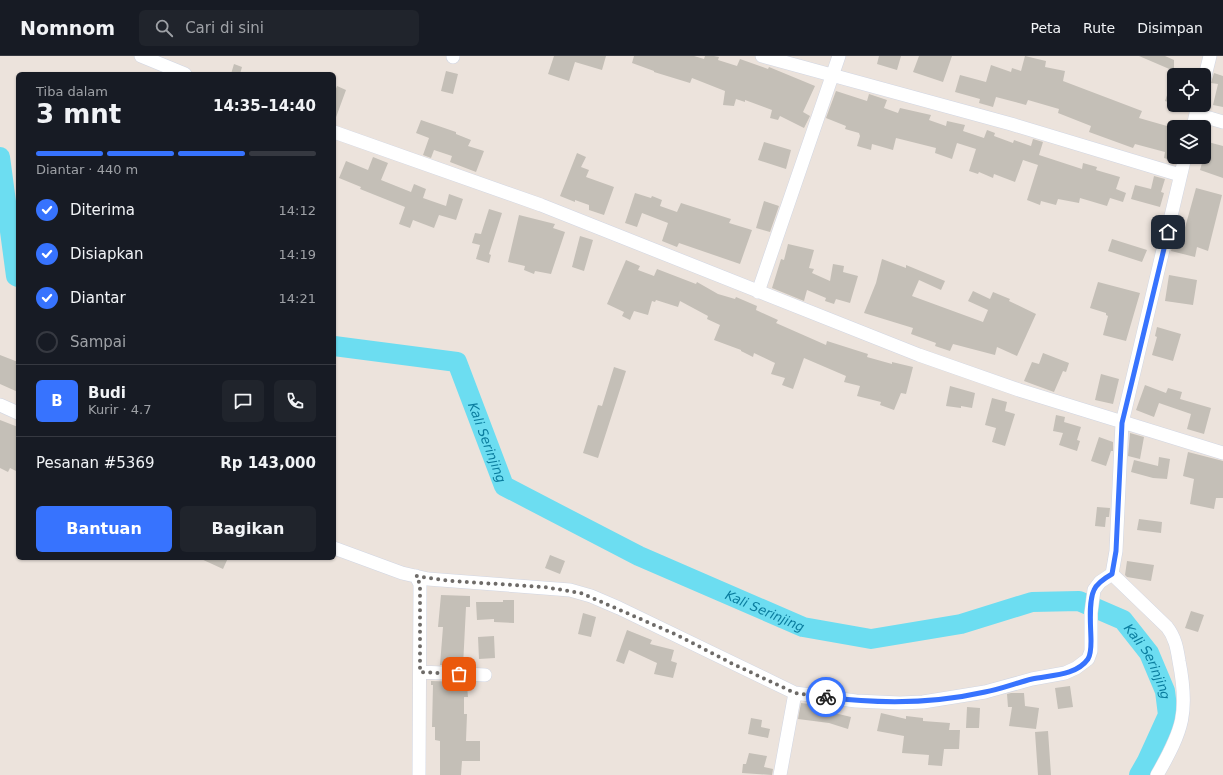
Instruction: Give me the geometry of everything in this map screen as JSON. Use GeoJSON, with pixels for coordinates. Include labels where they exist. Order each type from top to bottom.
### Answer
{"type":"FeatureCollection","features":[{"type":"Feature","properties":{"kind":"street"},"geometry":{"type":"LineString","coordinates":[[141,56],[180,72]]}},
{"type":"Feature","properties":{"kind":"street"},"geometry":{"type":"LineString","coordinates":[[762,56],[832,77],[1011,124],[1180,175]]}},
{"type":"Feature","properties":{"kind":"street"},"geometry":{"type":"LineString","coordinates":[[758,292],[839,56]]}},
{"type":"Feature","properties":{"kind":"street"},"geometry":{"type":"LineString","coordinates":[[1207,68],[1210,56]]}},
{"type":"Feature","properties":{"kind":"street"},"geometry":{"type":"LineString","coordinates":[[1203,112],[1223,122]]}},
{"type":"Feature","properties":{"kind":"street"},"geometry":{"type":"LineString","coordinates":[[336,133],[541,205],[918,355],[1019,390],[1223,453]]}},
{"type":"Feature","properties":{"kind":"street"},"geometry":{"type":"LineString","coordinates":[[336,549],[402,573],[416,576],[451,581],[544,587],[570,590],[591,596],[677,635],[733,664],[795,693],[856,701],[900,704],[923,702],[985,692],[1032,679],[1065,673],[1076,668],[1088,659],[1091,651],[1091,613],[1094,590],[1100,582],[1112,574],[1116,551],[1122,423],[1152,302],[1183,164]]}},
{"type":"Feature","properties":{"kind":"street"},"geometry":{"type":"LineString","coordinates":[[0,405],[16,412]]}},
{"type":"Feature","properties":{"kind":"street"},"geometry":{"type":"LineString","coordinates":[[1112,574],[1166,627],[1172,634],[1176,647],[1183,680],[1185,708],[1179,734],[1157,775]]}},
{"type":"Feature","properties":{"kind":"street"},"geometry":{"type":"LineString","coordinates":[[416,576],[420,584],[419,775]]}},
{"type":"Feature","properties":{"kind":"street"},"geometry":{"type":"LineString","coordinates":[[420,672],[485,675]]}},
{"type":"Feature","properties":{"kind":"street"},"geometry":{"type":"LineString","coordinates":[[780,775],[795,693]]}},
{"type":"Feature","properties":{"kind":"building"},"geometry":{"type":"Polygon","coordinates":[[[554,56],[606,56],[602,70],[575,62],[569,81],[548,74],[554,56]]]}},
{"type":"Feature","properties":{"kind":"building"},"geometry":{"type":"Polygon","coordinates":[[[634,56],[694,56],[704,59],[705,56],[714,56],[719,57],[718,60],[737,66],[740,59],[768,69],[769,67],[815,86],[803,112],[810,116],[804,128],[780,116],[778,120],[770,118],[772,110],[745,100],[745,102],[736,99],[734,106],[723,105],[725,91],[692,78],[690,83],[654,72],[632,63],[634,56]]]}},
{"type":"Feature","properties":{"kind":"building"},"geometry":{"type":"Polygon","coordinates":[[[879,56],[901,56],[897,70],[877,64],[879,56]]]}},
{"type":"Feature","properties":{"kind":"building"},"geometry":{"type":"Polygon","coordinates":[[[919,56],[952,56],[943,82],[913,72],[919,56]]]}},
{"type":"Feature","properties":{"kind":"building"},"geometry":{"type":"Polygon","coordinates":[[[1025,56],[1046,61],[1045,67],[1065,71],[1063,81],[1142,111],[1139,118],[1167,126],[1167,159],[1164,158],[1165,152],[1135,144],[1133,148],[1089,132],[1091,126],[1058,113],[1059,109],[1028,100],[1026,105],[996,97],[993,107],[979,103],[980,99],[955,92],[960,75],[986,82],[991,65],[1011,72],[1012,68],[1021,71],[1025,56]]]}},
{"type":"Feature","properties":{"kind":"building"},"geometry":{"type":"Polygon","coordinates":[[[1139,56],[1165,56],[1174,60],[1174,68],[1167,68],[1139,56]]]}},
{"type":"Feature","properties":{"kind":"building"},"geometry":{"type":"Polygon","coordinates":[[[234,64],[242,67],[241,72],[232,72],[234,64]]]}},
{"type":"Feature","properties":{"kind":"building"},"geometry":{"type":"Polygon","coordinates":[[[446,71],[458,74],[453,94],[441,91],[446,71]]]}},
{"type":"Feature","properties":{"kind":"building"},"geometry":{"type":"Polygon","coordinates":[[[1214,73],[1223,76],[1223,107],[1213,105],[1218,84],[1211,83],[1214,73]]]}},
{"type":"Feature","properties":{"kind":"building"},"geometry":{"type":"Polygon","coordinates":[[[337,86],[346,90],[336,117],[337,86]]]}},
{"type":"Feature","properties":{"kind":"building"},"geometry":{"type":"Polygon","coordinates":[[[836,91],[867,101],[869,94],[887,100],[884,108],[898,113],[900,108],[931,115],[929,120],[946,126],[947,121],[965,125],[963,131],[984,138],[987,130],[995,133],[994,136],[1013,143],[1014,140],[1031,146],[1033,139],[1043,142],[1039,155],[1082,169],[1083,163],[1097,167],[1096,170],[1120,177],[1116,189],[1126,193],[1123,202],[1110,198],[1107,206],[1080,198],[1079,203],[1058,199],[1056,205],[1041,201],[1040,205],[1027,200],[1038,165],[1023,160],[1015,182],[994,174],[993,178],[979,172],[978,174],[969,171],[976,149],[957,143],[952,159],[935,153],[936,148],[896,138],[893,150],[872,144],[871,150],[857,146],[860,136],[859,133],[845,129],[846,126],[826,118],[836,91]]]}},
{"type":"Feature","properties":{"kind":"building"},"geometry":{"type":"Polygon","coordinates":[[[421,120],[456,132],[456,134],[471,140],[468,146],[484,151],[476,172],[450,162],[452,156],[434,150],[431,158],[423,155],[429,138],[416,133],[421,120]]]}},
{"type":"Feature","properties":{"kind":"building"},"geometry":{"type":"Polygon","coordinates":[[[764,142],[791,150],[786,169],[758,160],[764,142]]]}},
{"type":"Feature","properties":{"kind":"building"},"geometry":{"type":"Polygon","coordinates":[[[1211,143],[1223,146],[1223,178],[1200,170],[1202,164],[1211,164],[1211,143]]]}},
{"type":"Feature","properties":{"kind":"building"},"geometry":{"type":"Polygon","coordinates":[[[577,153],[586,157],[581,167],[589,170],[586,177],[614,187],[604,215],[589,210],[589,205],[575,200],[575,202],[560,196],[577,153]]]}},
{"type":"Feature","properties":{"kind":"building"},"geometry":{"type":"Polygon","coordinates":[[[373,157],[388,163],[381,180],[411,192],[414,184],[426,189],[423,198],[446,206],[449,194],[463,199],[456,220],[439,215],[434,228],[413,220],[410,228],[399,224],[405,207],[360,189],[361,187],[339,178],[346,161],[368,170],[373,157]]]}},
{"type":"Feature","properties":{"kind":"building"},"geometry":{"type":"Polygon","coordinates":[[[1154,176],[1165,179],[1161,192],[1164,193],[1160,207],[1131,199],[1135,185],[1151,189],[1154,176]]]}},
{"type":"Feature","properties":{"kind":"building"},"geometry":{"type":"Polygon","coordinates":[[[1196,188],[1222,195],[1208,251],[1197,247],[1195,257],[1171,251],[1176,233],[1183,235],[1196,188]]]}},
{"type":"Feature","properties":{"kind":"building"},"geometry":{"type":"Polygon","coordinates":[[[635,193],[651,198],[652,196],[662,200],[660,206],[677,212],[681,203],[731,219],[729,223],[752,230],[740,264],[679,243],[677,247],[662,241],[668,223],[642,213],[637,227],[625,223],[635,193]]]}},
{"type":"Feature","properties":{"kind":"building"},"geometry":{"type":"Polygon","coordinates":[[[764,201],[779,206],[770,232],[756,228],[764,201]]]}},
{"type":"Feature","properties":{"kind":"building"},"geometry":{"type":"Polygon","coordinates":[[[489,209],[502,213],[489,254],[491,255],[489,263],[476,259],[480,245],[472,243],[475,233],[481,234],[489,209]]]}},
{"type":"Feature","properties":{"kind":"building"},"geometry":{"type":"Polygon","coordinates":[[[519,215],[555,224],[553,228],[565,232],[551,274],[535,271],[534,274],[524,270],[525,266],[508,262],[519,215]]]}},
{"type":"Feature","properties":{"kind":"building"},"geometry":{"type":"Polygon","coordinates":[[[580,236],[593,240],[584,271],[572,267],[580,236]]]}},
{"type":"Feature","properties":{"kind":"building"},"geometry":{"type":"Polygon","coordinates":[[[1112,239],[1147,250],[1142,262],[1108,251],[1112,239]]]}},
{"type":"Feature","properties":{"kind":"building"},"geometry":{"type":"Polygon","coordinates":[[[788,244],[814,250],[809,268],[814,269],[812,273],[830,281],[833,264],[844,266],[843,272],[858,276],[850,303],[836,299],[834,304],[825,301],[826,298],[807,290],[804,301],[772,288],[781,259],[784,260],[788,244]]]}},
{"type":"Feature","properties":{"kind":"building"},"geometry":{"type":"Polygon","coordinates":[[[882,259],[906,268],[906,265],[945,281],[941,290],[919,280],[912,296],[983,322],[988,310],[968,301],[973,291],[990,299],[993,292],[1010,299],[1009,301],[1036,314],[1017,356],[997,347],[995,355],[953,344],[950,351],[935,346],[936,343],[911,334],[913,328],[864,313],[876,283],[882,259]]]}},
{"type":"Feature","properties":{"kind":"building"},"geometry":{"type":"Polygon","coordinates":[[[626,260],[640,266],[638,270],[654,276],[657,269],[696,284],[697,282],[718,294],[735,299],[736,297],[757,306],[756,310],[778,320],[776,323],[826,345],[827,341],[868,354],[867,357],[892,364],[892,362],[913,367],[906,394],[901,393],[894,410],[880,405],[881,402],[857,396],[860,386],[844,382],[846,376],[804,358],[793,389],[782,385],[785,378],[771,374],[775,363],[754,353],[753,357],[741,350],[714,340],[720,325],[707,319],[708,316],[680,301],[678,307],[656,300],[655,302],[652,301],[648,315],[634,311],[630,320],[622,316],[624,312],[607,304],[626,260]]]}},
{"type":"Feature","properties":{"kind":"building"},"geometry":{"type":"Polygon","coordinates":[[[1169,275],[1197,280],[1193,305],[1165,301],[1169,275]]]}},
{"type":"Feature","properties":{"kind":"building"},"geometry":{"type":"Polygon","coordinates":[[[1098,282],[1140,293],[1126,341],[1103,335],[1108,316],[1106,313],[1090,308],[1098,282]]]}},
{"type":"Feature","properties":{"kind":"building"},"geometry":{"type":"Polygon","coordinates":[[[1157,327],[1181,334],[1173,361],[1152,355],[1157,337],[1155,336],[1157,327]]]}},
{"type":"Feature","properties":{"kind":"building"},"geometry":{"type":"Polygon","coordinates":[[[1043,353],[1069,363],[1066,372],[1063,371],[1054,392],[1024,381],[1032,362],[1039,364],[1043,353]]]}},
{"type":"Feature","properties":{"kind":"building"},"geometry":{"type":"Polygon","coordinates":[[[0,355],[16,361],[16,391],[0,384],[0,355]]]}},
{"type":"Feature","properties":{"kind":"building"},"geometry":{"type":"Polygon","coordinates":[[[614,367],[626,371],[598,458],[583,453],[598,405],[602,406],[614,367]]]}},
{"type":"Feature","properties":{"kind":"building"},"geometry":{"type":"Polygon","coordinates":[[[1101,374],[1119,379],[1113,404],[1095,400],[1101,374]]]}},
{"type":"Feature","properties":{"kind":"building"},"geometry":{"type":"Polygon","coordinates":[[[1145,385],[1166,393],[1168,388],[1182,392],[1180,399],[1211,408],[1204,434],[1187,429],[1191,414],[1159,403],[1154,417],[1136,410],[1145,385]]]}},
{"type":"Feature","properties":{"kind":"building"},"geometry":{"type":"Polygon","coordinates":[[[950,386],[975,393],[972,408],[946,406],[950,386]]]}},
{"type":"Feature","properties":{"kind":"building"},"geometry":{"type":"Polygon","coordinates":[[[992,398],[1007,402],[1005,411],[1015,414],[1005,446],[992,442],[996,428],[985,425],[992,398]]]}},
{"type":"Feature","properties":{"kind":"building"},"geometry":{"type":"Polygon","coordinates":[[[1056,415],[1065,417],[1064,422],[1081,427],[1077,440],[1080,441],[1077,451],[1059,445],[1063,433],[1053,431],[1056,415]]]}},
{"type":"Feature","properties":{"kind":"building"},"geometry":{"type":"Polygon","coordinates":[[[0,420],[16,426],[16,471],[10,468],[8,472],[0,468],[0,420]]]}},
{"type":"Feature","properties":{"kind":"building"},"geometry":{"type":"Polygon","coordinates":[[[1130,433],[1144,437],[1140,459],[1128,456],[1130,433]]]}},
{"type":"Feature","properties":{"kind":"building"},"geometry":{"type":"Polygon","coordinates":[[[1099,437],[1113,442],[1113,451],[1111,451],[1106,466],[1091,461],[1099,437]]]}},
{"type":"Feature","properties":{"kind":"building"},"geometry":{"type":"Polygon","coordinates":[[[1188,452],[1223,461],[1223,498],[1216,498],[1214,509],[1190,504],[1194,479],[1183,476],[1188,452]]]}},
{"type":"Feature","properties":{"kind":"building"},"geometry":{"type":"Polygon","coordinates":[[[1159,457],[1170,459],[1167,479],[1153,478],[1131,472],[1134,460],[1158,466],[1159,457]]]}},
{"type":"Feature","properties":{"kind":"building"},"geometry":{"type":"Polygon","coordinates":[[[1097,507],[1110,508],[1109,517],[1106,517],[1105,527],[1095,526],[1097,507]]]}},
{"type":"Feature","properties":{"kind":"building"},"geometry":{"type":"Polygon","coordinates":[[[1139,519],[1162,522],[1161,533],[1137,530],[1139,519]]]}},
{"type":"Feature","properties":{"kind":"building"},"geometry":{"type":"Polygon","coordinates":[[[550,555],[565,561],[560,574],[545,568],[550,555]]]}},
{"type":"Feature","properties":{"kind":"building"},"geometry":{"type":"Polygon","coordinates":[[[203,560],[227,560],[223,569],[203,560]]]}},
{"type":"Feature","properties":{"kind":"building"},"geometry":{"type":"Polygon","coordinates":[[[1127,561],[1154,565],[1151,581],[1127,577],[1125,575],[1127,561]]]}},
{"type":"Feature","properties":{"kind":"building"},"geometry":{"type":"Polygon","coordinates":[[[441,595],[470,596],[470,607],[466,607],[463,666],[440,665],[443,627],[438,627],[441,595]]]}},
{"type":"Feature","properties":{"kind":"building"},"geometry":{"type":"Polygon","coordinates":[[[503,600],[514,600],[514,623],[494,622],[494,619],[477,620],[476,602],[503,602],[503,600]]]}},
{"type":"Feature","properties":{"kind":"building"},"geometry":{"type":"Polygon","coordinates":[[[1191,611],[1204,615],[1198,632],[1185,628],[1191,611]]]}},
{"type":"Feature","properties":{"kind":"building"},"geometry":{"type":"Polygon","coordinates":[[[583,613],[596,617],[591,637],[578,634],[583,613]]]}},
{"type":"Feature","properties":{"kind":"building"},"geometry":{"type":"Polygon","coordinates":[[[627,630],[652,640],[650,644],[674,650],[671,661],[677,663],[673,678],[654,674],[657,663],[629,650],[624,664],[616,661],[627,630]]]}},
{"type":"Feature","properties":{"kind":"building"},"geometry":{"type":"Polygon","coordinates":[[[494,636],[495,658],[479,659],[478,637],[494,636]]]}},
{"type":"Feature","properties":{"kind":"building"},"geometry":{"type":"Polygon","coordinates":[[[431,681],[463,682],[463,687],[467,686],[468,697],[464,697],[464,714],[467,714],[466,741],[480,741],[480,761],[462,761],[461,775],[440,775],[440,741],[435,740],[435,727],[432,727],[433,685],[431,685],[431,681]]]}},
{"type":"Feature","properties":{"kind":"building"},"geometry":{"type":"Polygon","coordinates":[[[1070,686],[1073,707],[1058,709],[1055,688],[1070,686]]]}},
{"type":"Feature","properties":{"kind":"building"},"geometry":{"type":"Polygon","coordinates":[[[1024,693],[1025,706],[1039,708],[1036,729],[1009,726],[1012,707],[1008,707],[1007,694],[1024,693]]]}},
{"type":"Feature","properties":{"kind":"building"},"geometry":{"type":"Polygon","coordinates":[[[801,703],[819,705],[818,709],[851,717],[848,729],[829,723],[798,719],[801,703]]]}},
{"type":"Feature","properties":{"kind":"building"},"geometry":{"type":"Polygon","coordinates":[[[967,707],[980,708],[979,728],[966,728],[967,707]]]}},
{"type":"Feature","properties":{"kind":"building"},"geometry":{"type":"Polygon","coordinates":[[[881,713],[906,719],[906,716],[923,718],[923,721],[950,723],[949,730],[960,730],[959,749],[944,749],[942,766],[928,765],[929,755],[902,753],[904,736],[877,731],[881,713]]]}},
{"type":"Feature","properties":{"kind":"building"},"geometry":{"type":"Polygon","coordinates":[[[751,718],[762,720],[761,727],[770,729],[768,738],[748,734],[751,718]]]}},
{"type":"Feature","properties":{"kind":"building"},"geometry":{"type":"Polygon","coordinates":[[[1048,731],[1051,775],[1038,775],[1035,732],[1048,731]]]}},
{"type":"Feature","properties":{"kind":"building"},"geometry":{"type":"Polygon","coordinates":[[[749,753],[767,756],[764,767],[773,769],[772,775],[742,773],[743,764],[746,764],[749,753]]]}},
{"type":"Feature","properties":{"kind":"waterway","name":"Kali Serinjing"},"geometry":{"type":"LineString","coordinates":[[0,157],[16,276]]}},
{"type":"Feature","properties":{"kind":"waterway","name":"Kali Serinjing"},"geometry":{"type":"LineString","coordinates":[[336,346],[457,362],[504,486],[639,556],[803,627],[871,639],[961,624],[1032,602],[1079,601],[1123,620],[1149,653],[1165,691],[1168,715],[1139,775]]}},
{"type":"Feature","properties":{"kind":"way so far"},"geometry":{"type":"LineString","coordinates":[[459,674],[420,672],[420,584],[416,576],[428,579],[451,581],[544,587],[570,590],[581,593],[619,608],[677,635],[733,664],[795,693],[826,697]]}},
{"type":"Feature","properties":{"kind":"route"},"geometry":{"type":"LineString","coordinates":[[826,697],[900,704],[923,702],[985,692],[1032,679],[1065,673],[1076,668],[1088,659],[1091,651],[1091,613],[1094,590],[1100,582],[1112,574],[1116,551],[1122,423],[1168,232]]}}]}
